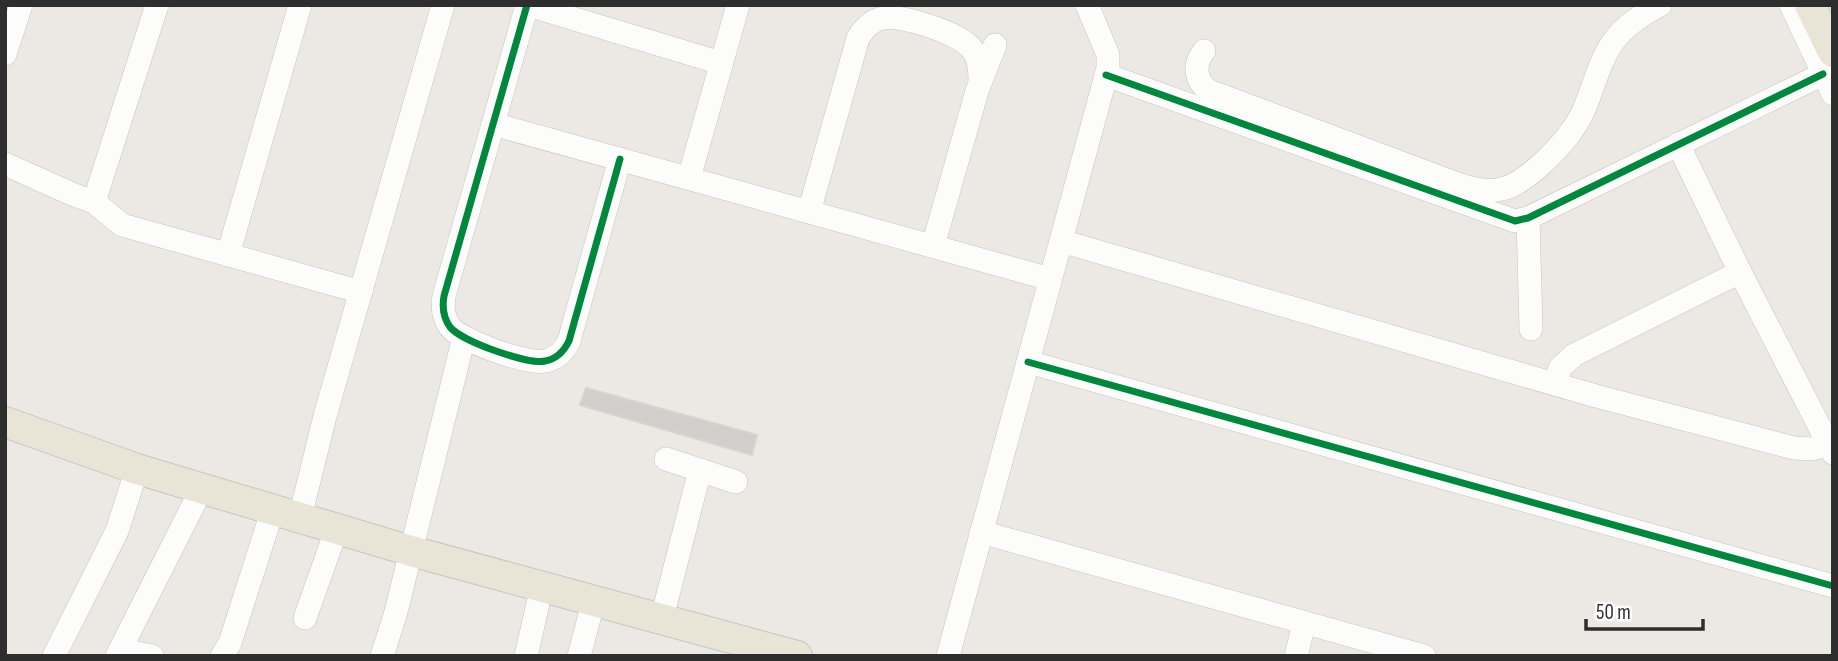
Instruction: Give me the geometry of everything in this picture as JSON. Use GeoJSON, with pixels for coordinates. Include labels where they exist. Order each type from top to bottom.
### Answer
{"type":"FeatureCollection","features":[{"type":"Feature","properties":{"kind":"main road"},"geometry":{"type":"LineString","coordinates":[[1810,5],[1830,73]]}},
{"type":"Feature","properties":{"kind":"main road"},"geometry":{"type":"LineString","coordinates":[[5,422],[137,469],[411,551],[662,618],[746,649],[797,656]]}},
{"type":"Feature","properties":{"kind":"street"},"geometry":{"type":"LineString","coordinates":[[5,54],[21,5]]}},
{"type":"Feature","properties":{"kind":"street"},"geometry":{"type":"LineString","coordinates":[[94,202],[158,5]]}},
{"type":"Feature","properties":{"kind":"street"},"geometry":{"type":"LineString","coordinates":[[228,255],[300,5]]}},
{"type":"Feature","properties":{"kind":"street"},"geometry":{"type":"LineString","coordinates":[[222,656],[287,513],[324,416],[443,5]]}},
{"type":"Feature","properties":{"kind":"street"},"geometry":{"type":"LineString","coordinates":[[620,159],[569,341],[561,353],[548,360],[527,360],[464,337],[450,327],[443,312],[443,304],[527,5],[721,63]]}},
{"type":"Feature","properties":{"kind":"street"},"geometry":{"type":"LineString","coordinates":[[689,178],[737,5]]}},
{"type":"Feature","properties":{"kind":"street"},"geometry":{"type":"LineString","coordinates":[[948,656],[1107,75],[1108,55],[1087,5]]}},
{"type":"Feature","properties":{"kind":"street"},"geometry":{"type":"LineString","coordinates":[[1204,51],[1198,62],[1197,75],[1199,82],[1209,91],[1460,185],[1496,190],[1513,185],[1564,141],[1579,120],[1592,83],[1612,43],[1629,25],[1660,5]]}},
{"type":"Feature","properties":{"kind":"street"},"geometry":{"type":"LineString","coordinates":[[1107,75],[1509,220],[1528,218],[1830,73],[1790,5]]}},
{"type":"Feature","properties":{"kind":"street"},"geometry":{"type":"LineString","coordinates":[[809,212],[858,38],[872,23],[891,17],[939,30],[957,38],[972,49],[979,63],[980,79]]}},
{"type":"Feature","properties":{"kind":"street"},"geometry":{"type":"LineString","coordinates":[[933,246],[980,79],[995,45]]}},
{"type":"Feature","properties":{"kind":"street"},"geometry":{"type":"LineString","coordinates":[[493,124],[1050,279]]}},
{"type":"Feature","properties":{"kind":"street"},"geometry":{"type":"LineString","coordinates":[[1061,241],[1555,384],[1794,448],[1831,448],[1740,272],[1678,144]]}},
{"type":"Feature","properties":{"kind":"street"},"geometry":{"type":"LineString","coordinates":[[5,164],[94,202],[122,225],[360,292]]}},
{"type":"Feature","properties":{"kind":"street"},"geometry":{"type":"LineString","coordinates":[[1528,218],[1531,329]]}},
{"type":"Feature","properties":{"kind":"street"},"geometry":{"type":"LineString","coordinates":[[1555,384],[1560,368],[1574,355],[1740,272]]}},
{"type":"Feature","properties":{"kind":"street"},"geometry":{"type":"LineString","coordinates":[[382,656],[464,337]]}},
{"type":"Feature","properties":{"kind":"street"},"geometry":{"type":"LineString","coordinates":[[1028,362],[1833,586]]}},
{"type":"Feature","properties":{"kind":"street"},"geometry":{"type":"LineString","coordinates":[[666,459],[736,482]]}},
{"type":"Feature","properties":{"kind":"street"},"geometry":{"type":"LineString","coordinates":[[54,656],[117,531],[137,469]]}},
{"type":"Feature","properties":{"kind":"street"},"geometry":{"type":"LineString","coordinates":[[662,618],[700,470]]}},
{"type":"Feature","properties":{"kind":"street"},"geometry":{"type":"LineString","coordinates":[[152,656],[118,653],[202,488]]}},
{"type":"Feature","properties":{"kind":"street"},"geometry":{"type":"LineString","coordinates":[[305,618],[337,528]]}},
{"type":"Feature","properties":{"kind":"street"},"geometry":{"type":"LineString","coordinates":[[981,532],[1424,656]]}},
{"type":"Feature","properties":{"kind":"street"},"geometry":{"type":"LineString","coordinates":[[526,656],[542,586]]}},
{"type":"Feature","properties":{"kind":"street"},"geometry":{"type":"LineString","coordinates":[[579,656],[594,600]]}},
{"type":"Feature","properties":{"kind":"street"},"geometry":{"type":"LineString","coordinates":[[1296,656],[1304,624]]}},
{"type":"Feature","properties":{"kind":"building"},"geometry":{"type":"Polygon","coordinates":[[[586,388],[757,435],[752,455],[580,405],[586,388]]]}},
{"type":"Feature","properties":{"kind":"cycle path"},"geometry":{"type":"LineString","coordinates":[[527,5],[444,296],[444,312],[450,327],[467,339],[510,356],[545,361],[560,354],[569,341],[620,159]]}},
{"type":"Feature","properties":{"kind":"cycle path"},"geometry":{"type":"LineString","coordinates":[[1106,75],[1515,221],[1528,218],[1823,74]]}},
{"type":"Feature","properties":{"kind":"cycle path"},"geometry":{"type":"LineString","coordinates":[[1028,362],[1833,586]]}}]}
